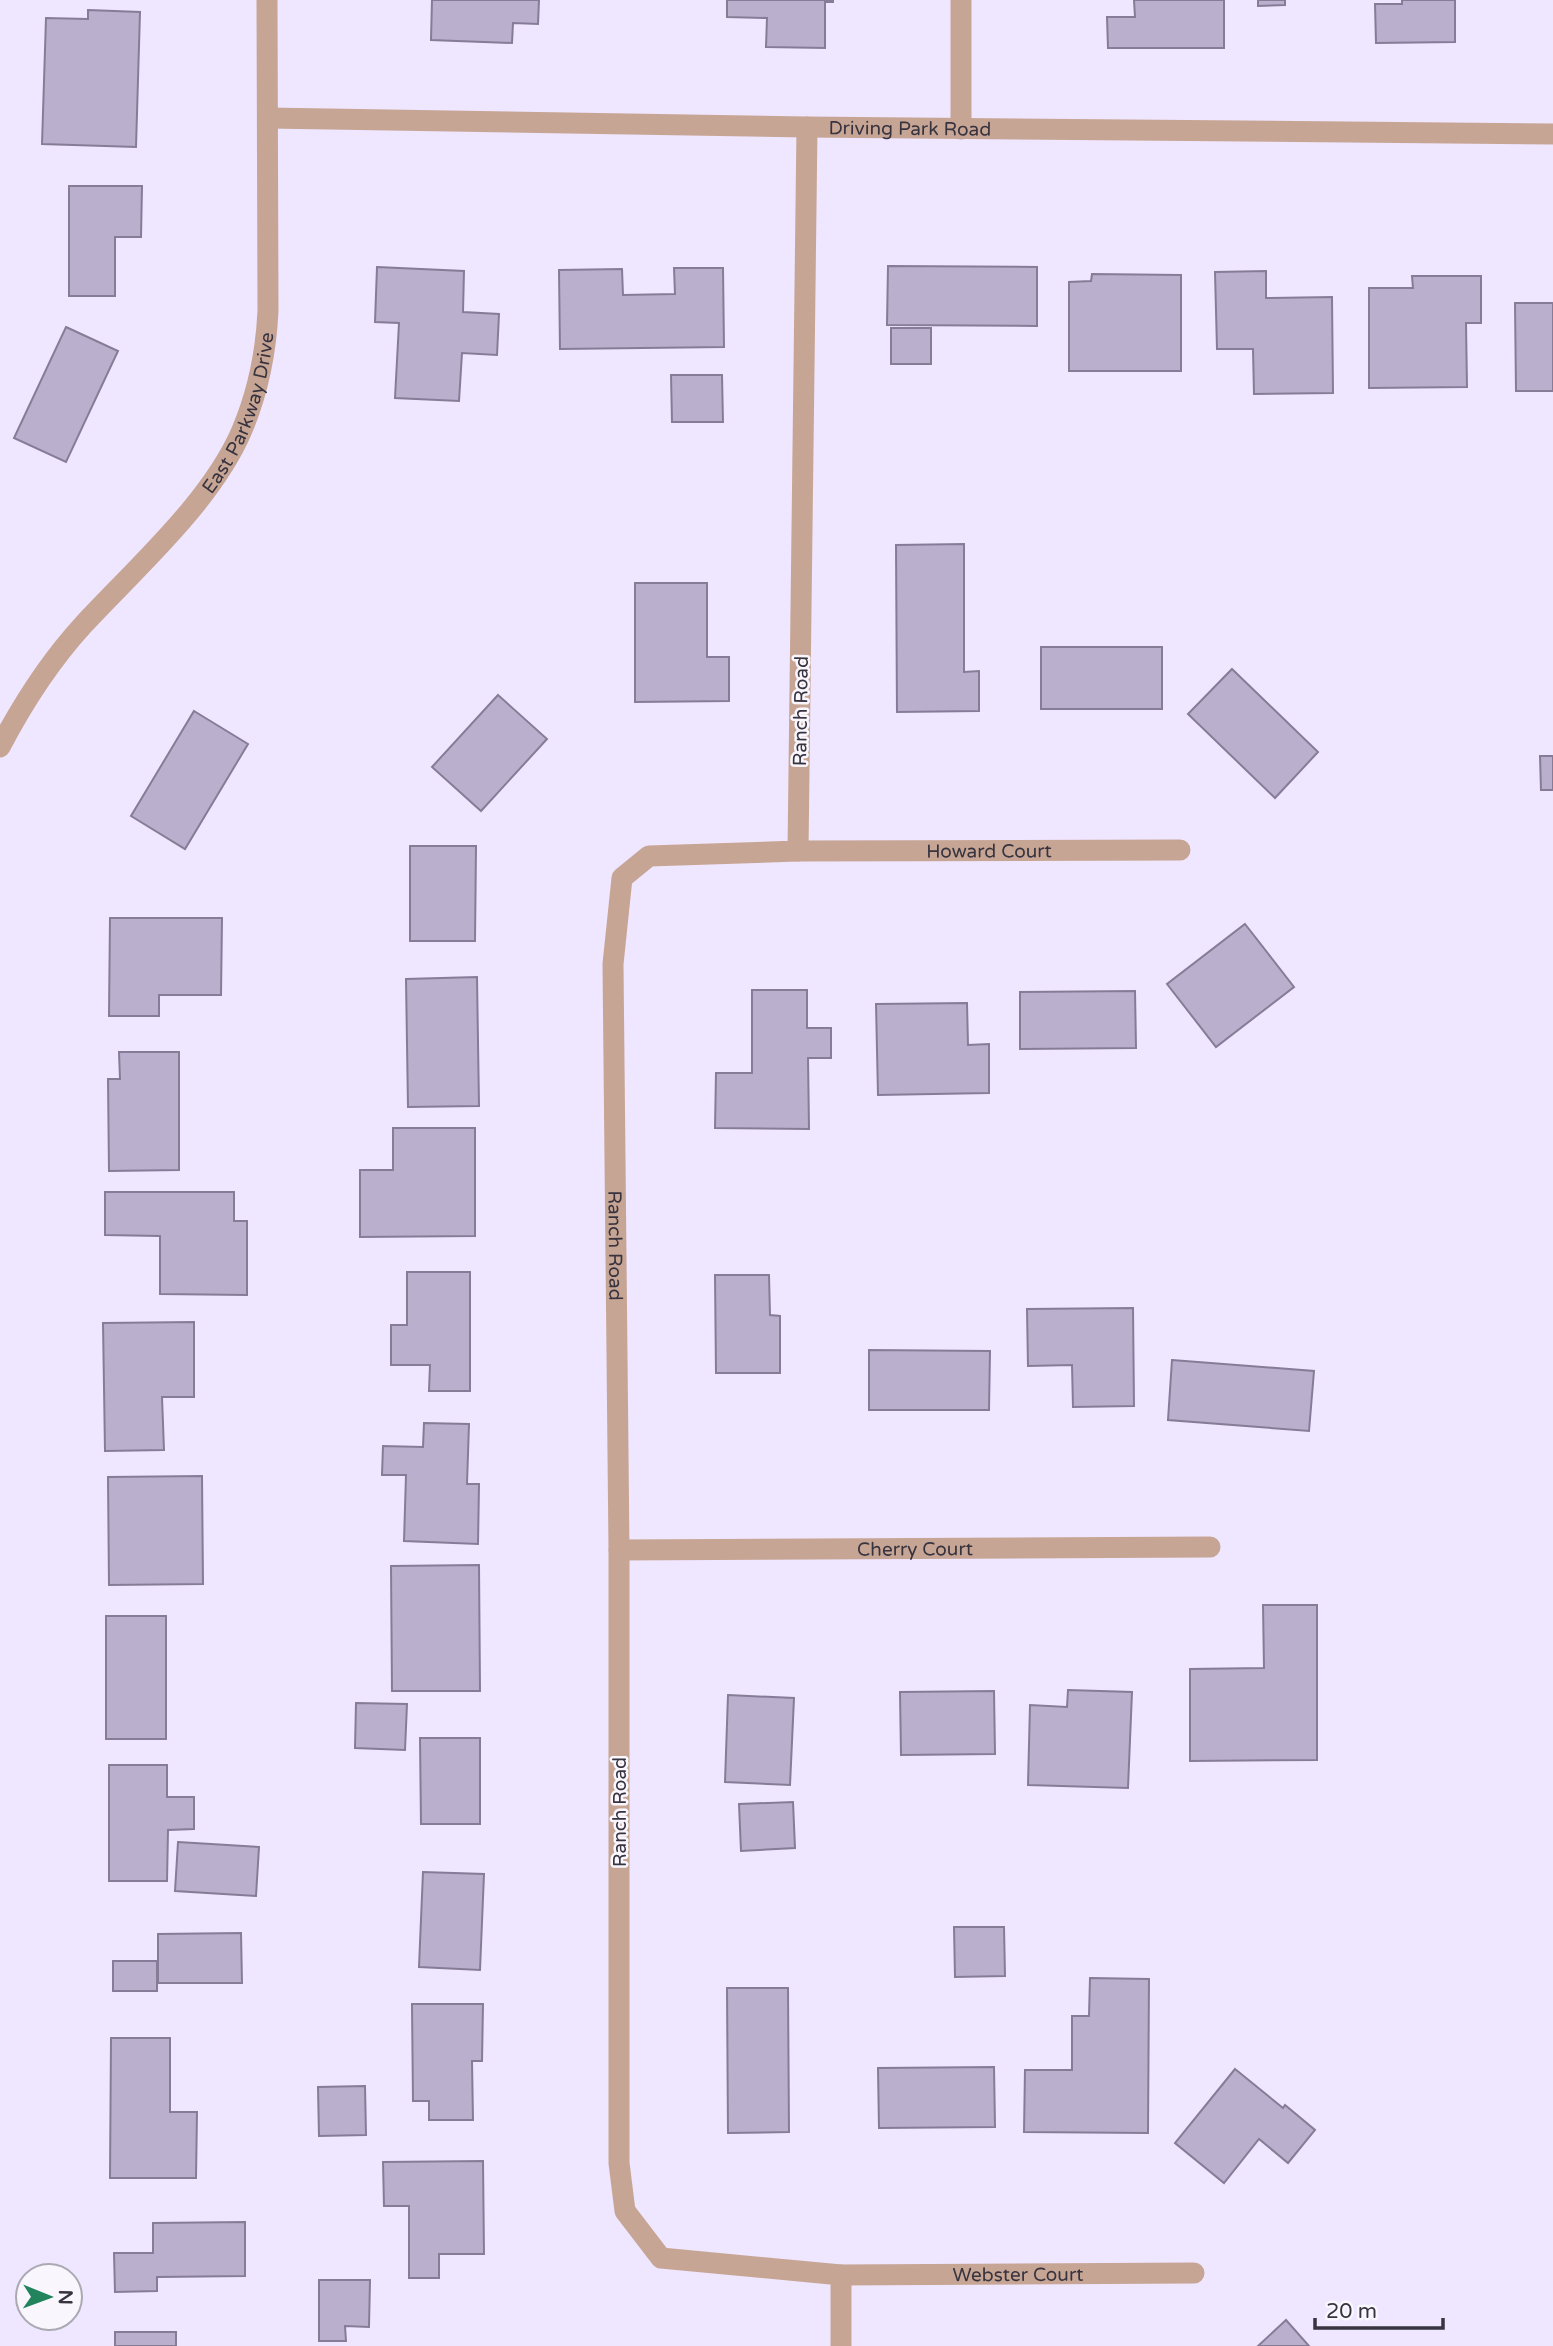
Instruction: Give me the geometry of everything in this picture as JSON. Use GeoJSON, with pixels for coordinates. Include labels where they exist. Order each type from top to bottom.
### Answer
{"type":"FeatureCollection","features":[{"type":"Feature","properties":{"kind":"street","name":"East Parkway Drive"},"geometry":{"type":"LineString","coordinates":[[0,747],[38,681],[81,627],[184,518],[221,467],[241,432],[257,390],[266,343],[267,0]]}},
{"type":"Feature","properties":{"kind":"street"},"geometry":{"type":"LineString","coordinates":[[961,0],[961,129]]}},
{"type":"Feature","properties":{"kind":"street","name":"Driving Park Road"},"geometry":{"type":"LineString","coordinates":[[268,118],[961,129],[1553,134]]}},
{"type":"Feature","properties":{"kind":"street","name":"Ranch Road"},"geometry":{"type":"LineString","coordinates":[[807,127],[799,851],[649,856],[622,878],[613,964],[619,1550],[619,2163],[625,2211],[661,2258],[841,2275]]}},
{"type":"Feature","properties":{"kind":"street","name":"Howard Court"},"geometry":{"type":"LineString","coordinates":[[799,851],[1180,850]]}},
{"type":"Feature","properties":{"kind":"street","name":"Cherry Court"},"geometry":{"type":"LineString","coordinates":[[619,1550],[1210,1547]]}},
{"type":"Feature","properties":{"kind":"street","name":"Webster Court"},"geometry":{"type":"LineString","coordinates":[[841,2275],[1194,2273]]}},
{"type":"Feature","properties":{"kind":"street"},"geometry":{"type":"LineString","coordinates":[[841,2275],[841,2346]]}},
{"type":"Feature","properties":{"kind":"building"},"geometry":{"type":"Polygon","coordinates":[[[432,0],[539,0],[538,24],[513,23],[512,43],[431,40],[432,0]]]}},
{"type":"Feature","properties":{"kind":"building"},"geometry":{"type":"Polygon","coordinates":[[[727,0],[833,0],[825,2],[825,48],[766,47],[767,18],[727,17],[727,0]]]}},
{"type":"Feature","properties":{"kind":"building"},"geometry":{"type":"Polygon","coordinates":[[[1134,0],[1224,0],[1224,48],[1108,48],[1107,17],[1135,17],[1134,0]]]}},
{"type":"Feature","properties":{"kind":"building"},"geometry":{"type":"Polygon","coordinates":[[[1258,0],[1285,0],[1285,5],[1258,6],[1258,0]]]}},
{"type":"Feature","properties":{"kind":"building"},"geometry":{"type":"Polygon","coordinates":[[[1402,0],[1455,0],[1455,42],[1376,43],[1375,4],[1402,4],[1402,0]]]}},
{"type":"Feature","properties":{"kind":"building"},"geometry":{"type":"Polygon","coordinates":[[[88,10],[140,12],[136,147],[42,144],[46,18],[88,19],[88,10]]]}},
{"type":"Feature","properties":{"kind":"building"},"geometry":{"type":"Polygon","coordinates":[[[69,186],[142,186],[141,237],[115,237],[115,296],[69,296],[69,186]]]}},
{"type":"Feature","properties":{"kind":"building"},"geometry":{"type":"Polygon","coordinates":[[[888,266],[1037,267],[1037,326],[887,325],[888,266]]]}},
{"type":"Feature","properties":{"kind":"building"},"geometry":{"type":"Polygon","coordinates":[[[377,267],[464,271],[463,312],[499,314],[497,355],[462,353],[459,401],[395,398],[399,323],[375,322],[377,267]]]}},
{"type":"Feature","properties":{"kind":"building"},"geometry":{"type":"Polygon","coordinates":[[[674,268],[723,268],[724,347],[560,349],[559,270],[622,269],[623,295],[675,294],[674,268]]]}},
{"type":"Feature","properties":{"kind":"building"},"geometry":{"type":"Polygon","coordinates":[[[1266,271],[1266,298],[1332,297],[1333,393],[1254,394],[1253,349],[1217,349],[1215,272],[1266,271]]]}},
{"type":"Feature","properties":{"kind":"building"},"geometry":{"type":"Polygon","coordinates":[[[1092,274],[1181,275],[1181,371],[1069,371],[1069,282],[1091,281],[1092,274]]]}},
{"type":"Feature","properties":{"kind":"building"},"geometry":{"type":"Polygon","coordinates":[[[1412,276],[1481,276],[1481,323],[1466,323],[1467,387],[1369,388],[1369,288],[1413,288],[1412,276]]]}},
{"type":"Feature","properties":{"kind":"building"},"geometry":{"type":"Polygon","coordinates":[[[1515,303],[1553,303],[1553,391],[1516,391],[1515,303]]]}},
{"type":"Feature","properties":{"kind":"building"},"geometry":{"type":"Polygon","coordinates":[[[66,327],[118,351],[66,462],[14,438],[66,327]]]}},
{"type":"Feature","properties":{"kind":"building"},"geometry":{"type":"Polygon","coordinates":[[[891,328],[931,328],[931,364],[891,364],[891,328]]]}},
{"type":"Feature","properties":{"kind":"building"},"geometry":{"type":"Polygon","coordinates":[[[671,375],[722,375],[723,422],[672,422],[671,375]]]}},
{"type":"Feature","properties":{"kind":"building"},"geometry":{"type":"Polygon","coordinates":[[[964,544],[964,672],[979,671],[979,711],[897,712],[896,545],[964,544]]]}},
{"type":"Feature","properties":{"kind":"building"},"geometry":{"type":"Polygon","coordinates":[[[635,583],[707,583],[707,657],[729,657],[729,701],[635,702],[635,583]]]}},
{"type":"Feature","properties":{"kind":"building"},"geometry":{"type":"Polygon","coordinates":[[[1041,647],[1162,647],[1162,709],[1041,709],[1041,647]]]}},
{"type":"Feature","properties":{"kind":"building"},"geometry":{"type":"Polygon","coordinates":[[[1232,669],[1318,752],[1275,798],[1188,714],[1232,669]]]}},
{"type":"Feature","properties":{"kind":"building"},"geometry":{"type":"Polygon","coordinates":[[[498,695],[547,739],[481,811],[432,767],[498,695]]]}},
{"type":"Feature","properties":{"kind":"building"},"geometry":{"type":"Polygon","coordinates":[[[194,711],[248,744],[185,849],[131,816],[194,711]]]}},
{"type":"Feature","properties":{"kind":"building"},"geometry":{"type":"Polygon","coordinates":[[[1540,756],[1553,756],[1553,790],[1541,790],[1540,756]]]}},
{"type":"Feature","properties":{"kind":"building"},"geometry":{"type":"Polygon","coordinates":[[[410,846],[476,846],[475,941],[410,941],[410,846]]]}},
{"type":"Feature","properties":{"kind":"building"},"geometry":{"type":"Polygon","coordinates":[[[110,918],[222,918],[221,995],[159,995],[159,1016],[109,1016],[110,918]]]}},
{"type":"Feature","properties":{"kind":"building"},"geometry":{"type":"Polygon","coordinates":[[[1245,924],[1294,987],[1216,1047],[1167,984],[1245,924]]]}},
{"type":"Feature","properties":{"kind":"building"},"geometry":{"type":"Polygon","coordinates":[[[477,977],[479,1106],[408,1107],[406,979],[477,977]]]}},
{"type":"Feature","properties":{"kind":"building"},"geometry":{"type":"Polygon","coordinates":[[[752,990],[807,990],[807,1028],[831,1028],[831,1058],[808,1058],[809,1129],[715,1128],[716,1073],[752,1073],[752,990]]]}},
{"type":"Feature","properties":{"kind":"building"},"geometry":{"type":"Polygon","coordinates":[[[1135,991],[1136,1048],[1020,1049],[1020,992],[1135,991]]]}},
{"type":"Feature","properties":{"kind":"building"},"geometry":{"type":"Polygon","coordinates":[[[967,1003],[968,1045],[989,1044],[989,1093],[878,1095],[876,1004],[967,1003]]]}},
{"type":"Feature","properties":{"kind":"building"},"geometry":{"type":"Polygon","coordinates":[[[119,1052],[179,1052],[179,1170],[109,1171],[108,1079],[120,1079],[119,1052]]]}},
{"type":"Feature","properties":{"kind":"building"},"geometry":{"type":"Polygon","coordinates":[[[393,1128],[475,1128],[475,1236],[360,1237],[360,1170],[393,1170],[393,1128]]]}},
{"type":"Feature","properties":{"kind":"building"},"geometry":{"type":"Polygon","coordinates":[[[105,1192],[234,1192],[234,1221],[247,1221],[247,1295],[160,1294],[160,1236],[105,1235],[105,1192]]]}},
{"type":"Feature","properties":{"kind":"building"},"geometry":{"type":"Polygon","coordinates":[[[407,1272],[470,1272],[470,1391],[429,1391],[430,1365],[391,1365],[391,1325],[407,1325],[407,1272]]]}},
{"type":"Feature","properties":{"kind":"building"},"geometry":{"type":"Polygon","coordinates":[[[715,1275],[769,1275],[770,1315],[780,1316],[780,1373],[716,1373],[715,1275]]]}},
{"type":"Feature","properties":{"kind":"building"},"geometry":{"type":"Polygon","coordinates":[[[1133,1308],[1134,1406],[1073,1407],[1072,1365],[1028,1366],[1027,1309],[1133,1308]]]}},
{"type":"Feature","properties":{"kind":"building"},"geometry":{"type":"Polygon","coordinates":[[[194,1322],[194,1397],[162,1397],[164,1450],[105,1451],[103,1323],[194,1322]]]}},
{"type":"Feature","properties":{"kind":"building"},"geometry":{"type":"Polygon","coordinates":[[[869,1350],[990,1351],[989,1410],[869,1410],[869,1350]]]}},
{"type":"Feature","properties":{"kind":"building"},"geometry":{"type":"Polygon","coordinates":[[[1172,1360],[1314,1371],[1309,1431],[1168,1420],[1172,1360]]]}},
{"type":"Feature","properties":{"kind":"building"},"geometry":{"type":"Polygon","coordinates":[[[424,1423],[469,1424],[467,1484],[479,1484],[478,1544],[404,1541],[406,1475],[382,1475],[383,1446],[423,1447],[424,1423]]]}},
{"type":"Feature","properties":{"kind":"building"},"geometry":{"type":"Polygon","coordinates":[[[202,1476],[203,1584],[109,1585],[108,1477],[202,1476]]]}},
{"type":"Feature","properties":{"kind":"building"},"geometry":{"type":"Polygon","coordinates":[[[479,1565],[480,1691],[392,1691],[391,1566],[479,1565]]]}},
{"type":"Feature","properties":{"kind":"building"},"geometry":{"type":"Polygon","coordinates":[[[1263,1605],[1317,1605],[1317,1760],[1190,1761],[1190,1669],[1264,1668],[1263,1605]]]}},
{"type":"Feature","properties":{"kind":"building"},"geometry":{"type":"Polygon","coordinates":[[[106,1616],[166,1616],[166,1739],[106,1739],[106,1616]]]}},
{"type":"Feature","properties":{"kind":"building"},"geometry":{"type":"Polygon","coordinates":[[[1068,1690],[1132,1692],[1128,1788],[1028,1785],[1030,1705],[1067,1707],[1068,1690]]]}},
{"type":"Feature","properties":{"kind":"building"},"geometry":{"type":"Polygon","coordinates":[[[994,1691],[995,1754],[901,1755],[900,1692],[994,1691]]]}},
{"type":"Feature","properties":{"kind":"building"},"geometry":{"type":"Polygon","coordinates":[[[728,1695],[794,1698],[790,1785],[725,1782],[728,1695]]]}},
{"type":"Feature","properties":{"kind":"building"},"geometry":{"type":"Polygon","coordinates":[[[356,1703],[407,1704],[405,1750],[355,1748],[356,1703]]]}},
{"type":"Feature","properties":{"kind":"building"},"geometry":{"type":"Polygon","coordinates":[[[420,1738],[480,1738],[480,1824],[421,1824],[420,1738]]]}},
{"type":"Feature","properties":{"kind":"building"},"geometry":{"type":"Polygon","coordinates":[[[109,1765],[167,1765],[167,1797],[194,1797],[194,1829],[168,1830],[167,1881],[109,1881],[109,1765]]]}},
{"type":"Feature","properties":{"kind":"building"},"geometry":{"type":"Polygon","coordinates":[[[793,1802],[795,1848],[741,1851],[739,1804],[793,1802]]]}},
{"type":"Feature","properties":{"kind":"building"},"geometry":{"type":"Polygon","coordinates":[[[178,1842],[259,1847],[256,1896],[175,1891],[178,1842]]]}},
{"type":"Feature","properties":{"kind":"building"},"geometry":{"type":"Polygon","coordinates":[[[423,1872],[484,1874],[480,1970],[419,1967],[423,1872]]]}},
{"type":"Feature","properties":{"kind":"building"},"geometry":{"type":"Polygon","coordinates":[[[954,1927],[1004,1927],[1005,1976],[955,1977],[954,1927]]]}},
{"type":"Feature","properties":{"kind":"building"},"geometry":{"type":"Polygon","coordinates":[[[241,1933],[242,1983],[158,1983],[158,1934],[241,1933]]]}},
{"type":"Feature","properties":{"kind":"building"},"geometry":{"type":"Polygon","coordinates":[[[113,1961],[157,1961],[157,1991],[113,1991],[113,1961]]]}},
{"type":"Feature","properties":{"kind":"building"},"geometry":{"type":"Polygon","coordinates":[[[1090,1978],[1149,1979],[1148,2133],[1024,2132],[1025,2070],[1072,2070],[1072,2016],[1089,2016],[1090,1978]]]}},
{"type":"Feature","properties":{"kind":"building"},"geometry":{"type":"Polygon","coordinates":[[[727,1988],[788,1988],[789,2132],[728,2133],[727,1988]]]}},
{"type":"Feature","properties":{"kind":"building"},"geometry":{"type":"Polygon","coordinates":[[[412,2004],[483,2004],[482,2061],[472,2061],[473,2120],[429,2120],[429,2101],[413,2101],[412,2004]]]}},
{"type":"Feature","properties":{"kind":"building"},"geometry":{"type":"Polygon","coordinates":[[[111,2038],[170,2038],[170,2112],[197,2112],[196,2178],[110,2178],[111,2038]]]}},
{"type":"Feature","properties":{"kind":"building"},"geometry":{"type":"Polygon","coordinates":[[[994,2067],[995,2127],[879,2128],[878,2068],[994,2067]]]}},
{"type":"Feature","properties":{"kind":"building"},"geometry":{"type":"Polygon","coordinates":[[[1235,2069],[1315,2130],[1288,2163],[1259,2139],[1224,2183],[1175,2143],[1235,2069]]]}},
{"type":"Feature","properties":{"kind":"building"},"geometry":{"type":"Polygon","coordinates":[[[365,2086],[366,2135],[319,2136],[318,2087],[365,2086]]]}},
{"type":"Feature","properties":{"kind":"building"},"geometry":{"type":"Polygon","coordinates":[[[483,2161],[484,2254],[439,2254],[439,2278],[409,2278],[409,2206],[384,2206],[383,2162],[483,2161]]]}},
{"type":"Feature","properties":{"kind":"building"},"geometry":{"type":"Polygon","coordinates":[[[245,2222],[245,2276],[157,2277],[157,2291],[115,2292],[114,2253],[153,2253],[153,2223],[245,2222]]]}},
{"type":"Feature","properties":{"kind":"building"},"geometry":{"type":"Polygon","coordinates":[[[319,2280],[370,2280],[369,2327],[345,2326],[346,2341],[319,2341],[319,2280]]]}},
{"type":"Feature","properties":{"kind":"building"},"geometry":{"type":"Polygon","coordinates":[[[1286,2320],[1309,2346],[1258,2346],[1286,2320]]]}},
{"type":"Feature","properties":{"kind":"building"},"geometry":{"type":"Polygon","coordinates":[[[115,2332],[176,2332],[176,2346],[115,2346],[115,2332]]]}}]}
